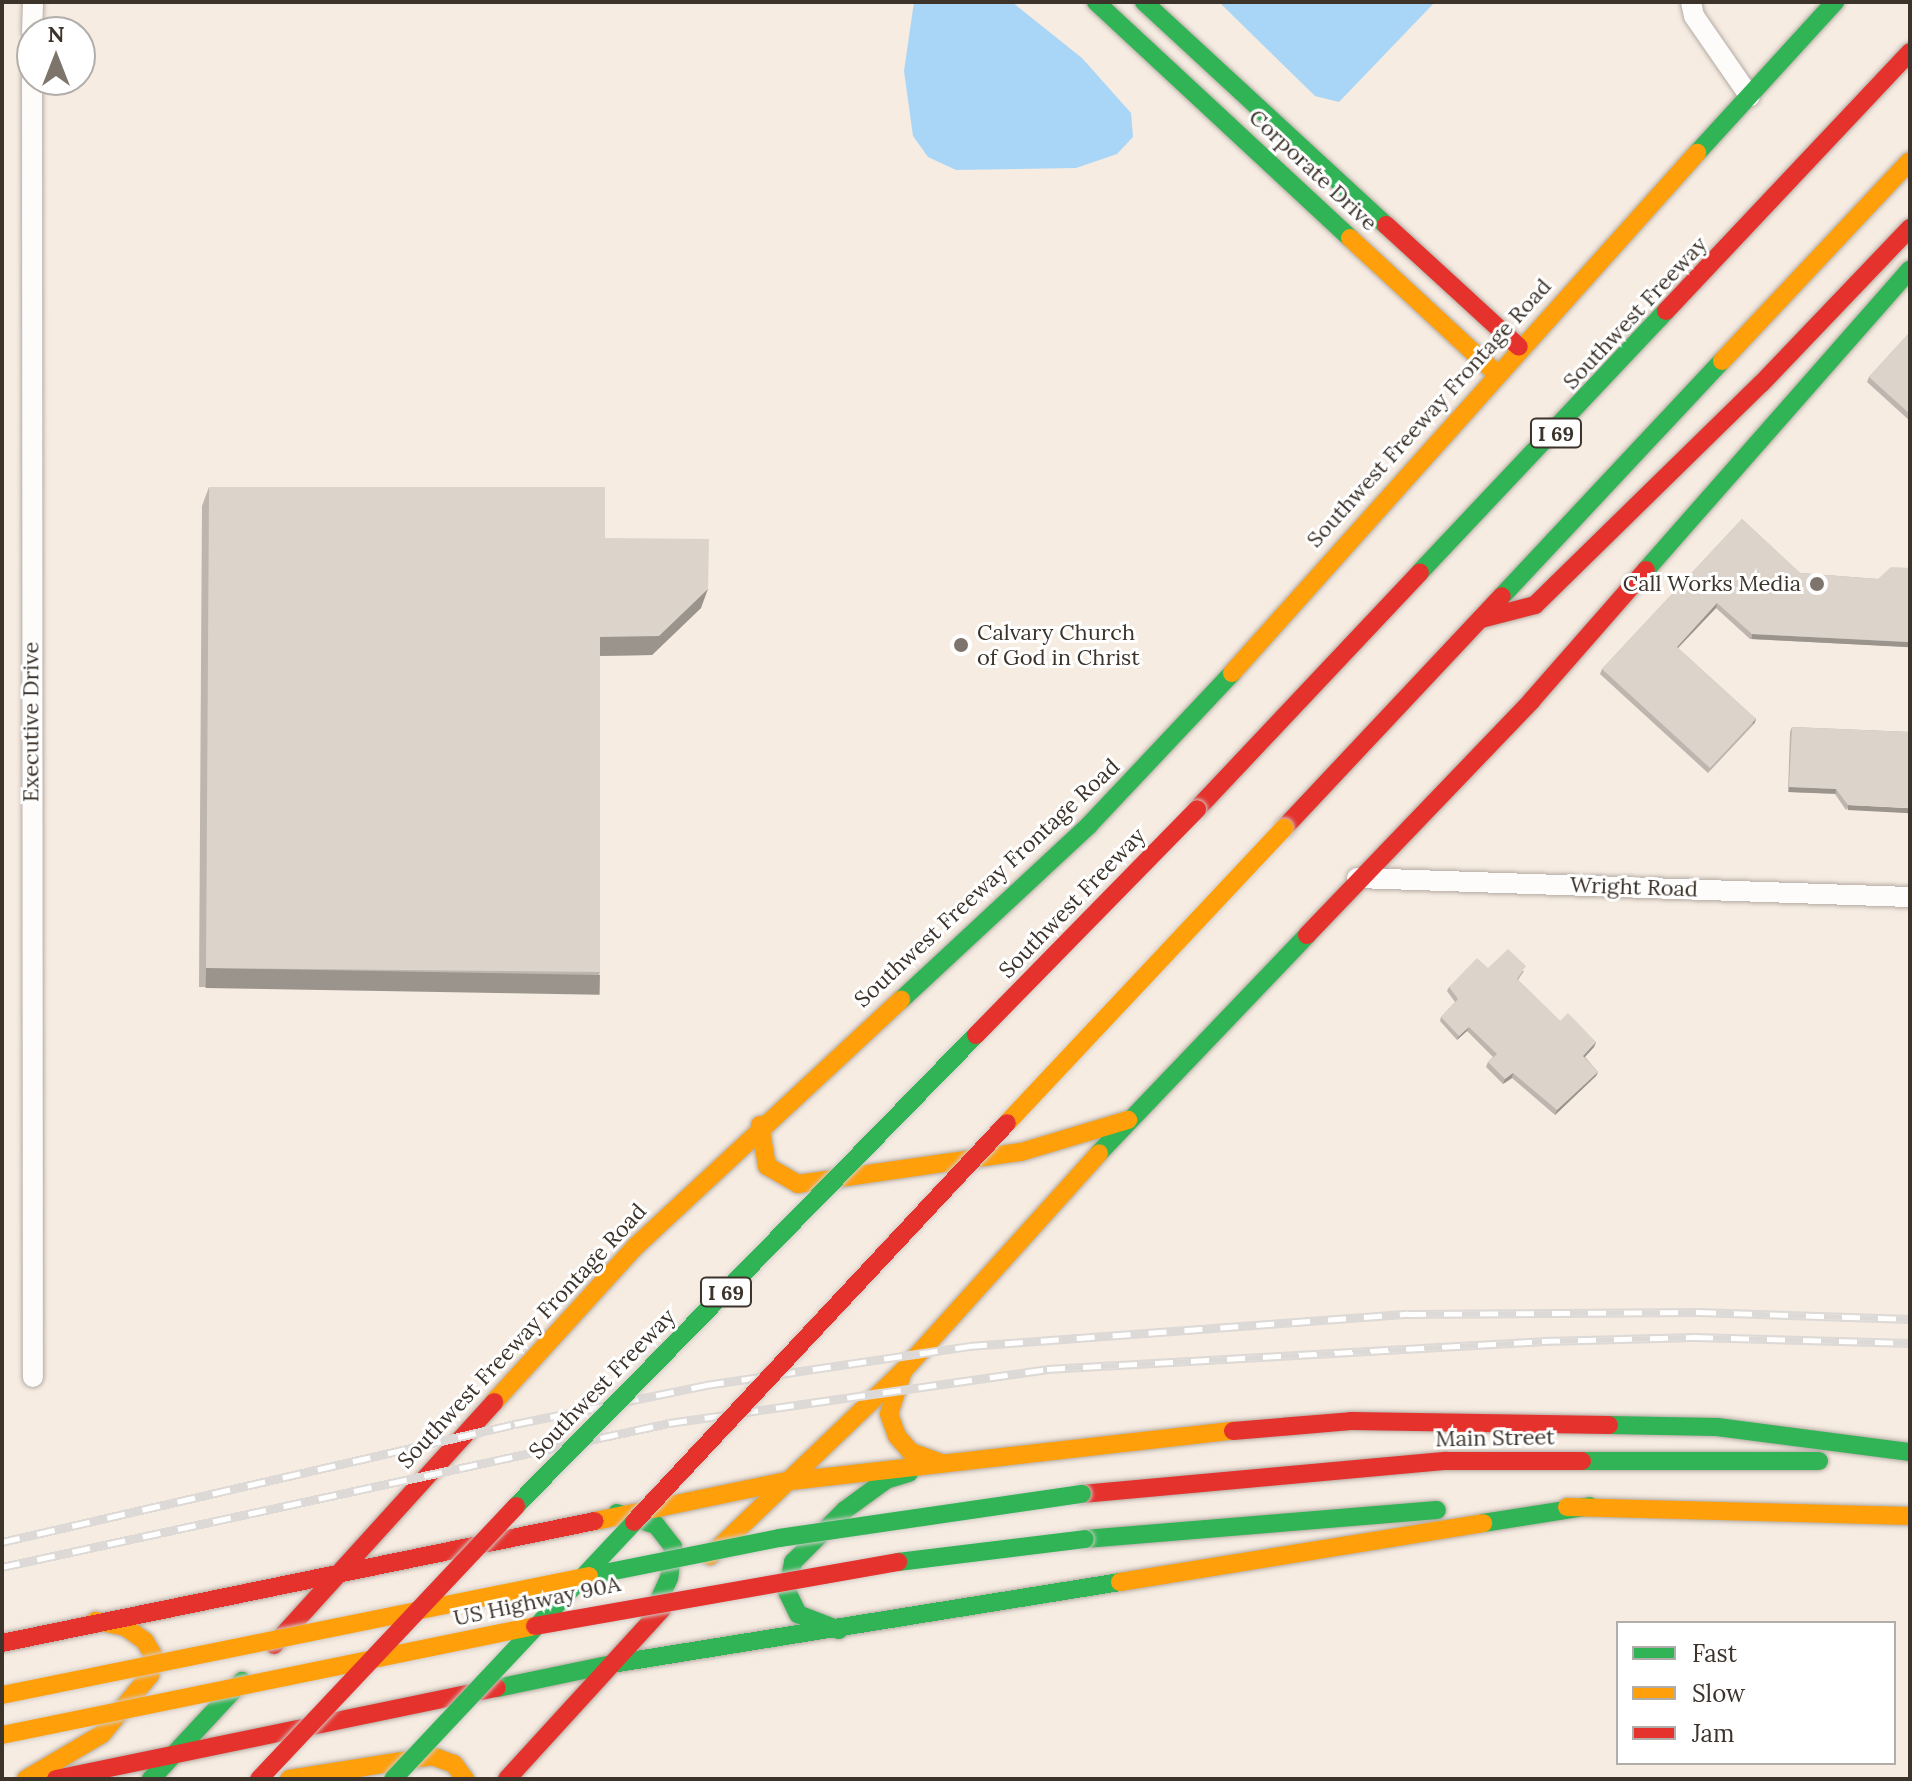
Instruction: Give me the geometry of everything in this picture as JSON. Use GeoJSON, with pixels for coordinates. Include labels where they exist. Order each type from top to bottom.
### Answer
{"type":"FeatureCollection","features":[{"type":"Feature","properties":{"kind":"main road","name":"Corporate Drive"},"geometry":{"type":"LineString","coordinates":[[1096,2],[1496,373]]}},
{"type":"Feature","properties":{"kind":"main road","name":"Corporate Drive"},"geometry":{"type":"LineString","coordinates":[[1144,2],[1519,347]]}},
{"type":"Feature","properties":{"kind":"main road","name":"Southwest Freeway Frontage Road"},"geometry":{"type":"LineString","coordinates":[[151,1779],[636,1246],[760,1125],[1089,825],[1212,696],[1519,347],[1835,2]]}},
{"type":"Feature","properties":{"kind":"main road"},"geometry":{"type":"LineString","coordinates":[[1775,199],[1900,36]]}},
{"type":"Feature","properties":{"kind":"main road","name":"Southwest Freeway"},"geometry":{"type":"LineString","coordinates":[[259,1779],[442,1582],[1197,809],[1775,199],[1910,52]]}},
{"type":"Feature","properties":{"kind":"main road"},"geometry":{"type":"LineString","coordinates":[[393,1779],[1910,161]]}},
{"type":"Feature","properties":{"kind":"main road"},"geometry":{"type":"LineString","coordinates":[[1481,619],[1535,605],[1761,384],[1910,228]]}},
{"type":"Feature","properties":{"kind":"main road"},"geometry":{"type":"LineString","coordinates":[[507,1779],[782,1482],[903,1371],[1130,1119],[1357,878],[1532,700],[1910,269]]}},
{"type":"Feature","properties":{"kind":"main road"},"geometry":{"type":"LineString","coordinates":[[760,1125],[767,1166],[798,1184],[1021,1152],[1130,1119]]}},
{"type":"Feature","properties":{"kind":"main road"},"geometry":{"type":"LineString","coordinates":[[903,1371],[889,1414],[897,1436],[911,1452],[942,1463]]}},
{"type":"Feature","properties":{"kind":"main road"},"geometry":{"type":"LineString","coordinates":[[2,1643],[617,1513],[782,1482],[1102,1442],[1351,1421],[1717,1427],[1910,1452]]}},
{"type":"Feature","properties":{"kind":"main road","name":"Main Street"},"geometry":{"type":"LineString","coordinates":[[1082,1494],[1447,1461],[1910,1461]]}},
{"type":"Feature","properties":{"kind":"main road"},"geometry":{"type":"LineString","coordinates":[[839,1630],[798,1614],[787,1591],[793,1562],[845,1510],[886,1480],[942,1463]]}},
{"type":"Feature","properties":{"kind":"main road","name":"US Highway 90A"},"geometry":{"type":"LineString","coordinates":[[2,1695],[779,1538],[1082,1494]]}},
{"type":"Feature","properties":{"kind":"main road"},"geometry":{"type":"LineString","coordinates":[[56,1779],[612,1664],[839,1630],[1014,1597],[1590,1506],[1910,1516]]}},
{"type":"Feature","properties":{"kind":"main road","name":"US Highway 90A"},"geometry":{"type":"LineString","coordinates":[[2,1735],[666,1599],[842,1569],[1085,1539],[1377,1512],[1590,1506]]}},
{"type":"Feature","properties":{"kind":"main road"},"geometry":{"type":"LineString","coordinates":[[617,1513],[656,1525],[673,1547],[669,1578],[648,1624]]}},
{"type":"Feature","properties":{"kind":"main road"},"geometry":{"type":"LineString","coordinates":[[26,1779],[102,1734],[150,1675],[153,1655],[145,1641],[125,1627],[96,1621]]}},
{"type":"Feature","properties":{"kind":"main road"},"geometry":{"type":"LineString","coordinates":[[291,1627],[293,1666],[309,1696],[343,1720]]}},
{"type":"Feature","properties":{"kind":"main road"},"geometry":{"type":"LineString","coordinates":[[289,1779],[397,1758],[432,1756],[454,1764],[465,1779]]}},
{"type":"Feature","properties":{"kind":"street"},"geometry":{"type":"LineString","coordinates":[[1691,2],[1694,16],[1750,97]]}},
{"type":"Feature","properties":{"kind":"street","name":"Executive Drive"},"geometry":{"type":"LineString","coordinates":[[32,96],[33,1377]]}},
{"type":"Feature","properties":{"kind":"street","name":"Wright Road"},"geometry":{"type":"LineString","coordinates":[[1357,878],[1910,897]]}},
{"type":"Feature","properties":{"kind":"water"},"geometry":{"type":"Polygon","coordinates":[[[914,2],[1012,2],[1082,58],[1131,113],[1133,137],[1117,154],[1076,168],[956,170],[928,157],[913,136],[904,71],[914,2]]]}},
{"type":"Feature","properties":{"kind":"water"},"geometry":{"type":"Polygon","coordinates":[[[1219,2],[1435,2],[1339,102],[1315,96],[1219,2]]]}},
{"type":"Feature","properties":{"kind":"building"},"geometry":{"type":"Polygon","coordinates":[[[1910,332],[1910,414],[1869,377],[1910,332]]]}},
{"type":"Feature","properties":{"kind":"building"},"geometry":{"type":"Polygon","coordinates":[[[209,487],[605,487],[605,538],[709,539],[708,589],[659,636],[600,637],[600,972],[206,968],[209,487]]]}},
{"type":"Feature","properties":{"kind":"building"},"geometry":{"type":"Polygon","coordinates":[[[1742,519],[1800,573],[1878,579],[1891,567],[1910,568],[1910,642],[1752,634],[1717,603],[1677,647],[1756,719],[1710,768],[1602,669],[1742,519]]]}},
{"type":"Feature","properties":{"kind":"building"},"geometry":{"type":"Polygon","coordinates":[[[1792,727],[1910,732],[1910,808],[1848,805],[1836,789],[1789,787],[1792,727]]]}},
{"type":"Feature","properties":{"kind":"building"},"geometry":{"type":"Polygon","coordinates":[[[1508,949],[1526,966],[1517,979],[1560,1021],[1568,1013],[1596,1042],[1583,1056],[1598,1072],[1557,1110],[1513,1073],[1505,1079],[1488,1062],[1497,1054],[1469,1027],[1459,1036],[1441,1017],[1458,999],[1449,987],[1477,958],[1488,968],[1508,949]]]}},
{"type":"Feature","properties":{"kind":"railway"},"geometry":{"type":"LineString","coordinates":[[2,1542],[515,1424],[706,1385],[969,1346],[1408,1314],[1698,1312],[1910,1319]]}},
{"type":"Feature","properties":{"kind":"railway"},"geometry":{"type":"LineString","coordinates":[[2,1567],[669,1423],[1047,1369],[1542,1341],[1695,1337],[1910,1343]]}},
{"type":"Feature","properties":{"kind":"traffic: fast"},"geometry":{"type":"LineString","coordinates":[[1096,2],[1350,238]]}},
{"type":"Feature","properties":{"kind":"traffic: fast"},"geometry":{"type":"LineString","coordinates":[[1144,2],[1386,225]]}},
{"type":"Feature","properties":{"kind":"traffic: fast"},"geometry":{"type":"LineString","coordinates":[[1697,153],[1835,2]]}},
{"type":"Feature","properties":{"kind":"traffic: fast"},"geometry":{"type":"LineString","coordinates":[[1646,570],[1910,269]]}},
{"type":"Feature","properties":{"kind":"traffic: fast"},"geometry":{"type":"LineString","coordinates":[[1420,572],[1666,311]]}},
{"type":"Feature","properties":{"kind":"traffic: fast"},"geometry":{"type":"LineString","coordinates":[[1502,596],[1722,361]]}},
{"type":"Feature","properties":{"kind":"traffic: fast"},"geometry":{"type":"LineString","coordinates":[[901,1000],[1089,825],[1232,673]]}},
{"type":"Feature","properties":{"kind":"traffic: fast"},"geometry":{"type":"LineString","coordinates":[[1099,1153],[1307,935]]}},
{"type":"Feature","properties":{"kind":"traffic: fast"},"geometry":{"type":"LineString","coordinates":[[516,1506],[976,1035]]}},
{"type":"Feature","properties":{"kind":"traffic: fast"},"geometry":{"type":"LineString","coordinates":[[1609,1425],[1717,1427],[1910,1452]]}},
{"type":"Feature","properties":{"kind":"traffic: fast"},"geometry":{"type":"LineString","coordinates":[[1582,1461],[1819,1461]]}},
{"type":"Feature","properties":{"kind":"traffic: fast"},"geometry":{"type":"LineString","coordinates":[[839,1630],[798,1614],[787,1591],[793,1562],[845,1510],[886,1480],[909,1473]]}},
{"type":"Feature","properties":{"kind":"traffic: fast"},"geometry":{"type":"LineString","coordinates":[[589,1576],[779,1538],[1082,1494]]}},
{"type":"Feature","properties":{"kind":"traffic: fast"},"geometry":{"type":"LineString","coordinates":[[1483,1523],[1590,1506]]}},
{"type":"Feature","properties":{"kind":"traffic: fast"},"geometry":{"type":"LineString","coordinates":[[1085,1539],[1437,1510]]}},
{"type":"Feature","properties":{"kind":"traffic: fast"},"geometry":{"type":"LineString","coordinates":[[617,1513],[656,1525],[673,1547],[669,1578],[648,1624]]}},
{"type":"Feature","properties":{"kind":"traffic: fast"},"geometry":{"type":"LineString","coordinates":[[393,1779],[634,1522]]}},
{"type":"Feature","properties":{"kind":"traffic: fast"},"geometry":{"type":"LineString","coordinates":[[898,1562],[1085,1539]]}},
{"type":"Feature","properties":{"kind":"traffic: fast"},"geometry":{"type":"LineString","coordinates":[[497,1688],[612,1664],[1120,1582]]}},
{"type":"Feature","properties":{"kind":"traffic: fast"},"geometry":{"type":"LineString","coordinates":[[151,1779],[242,1681]]}},
{"type":"Feature","properties":{"kind":"traffic: slow"},"geometry":{"type":"LineString","coordinates":[[1232,673],[1697,153]]}},
{"type":"Feature","properties":{"kind":"traffic: slow"},"geometry":{"type":"LineString","coordinates":[[1722,361],[1910,161]]}},
{"type":"Feature","properties":{"kind":"traffic: slow"},"geometry":{"type":"LineString","coordinates":[[1350,238],[1496,373]]}},
{"type":"Feature","properties":{"kind":"traffic: slow"},"geometry":{"type":"LineString","coordinates":[[1007,1123],[1284,828]]}},
{"type":"Feature","properties":{"kind":"traffic: slow"},"geometry":{"type":"LineString","coordinates":[[494,1402],[636,1246],[901,1000]]}},
{"type":"Feature","properties":{"kind":"traffic: slow"},"geometry":{"type":"LineString","coordinates":[[760,1125],[767,1166],[798,1184],[1021,1152],[1128,1120]]}},
{"type":"Feature","properties":{"kind":"traffic: slow"},"geometry":{"type":"LineString","coordinates":[[710,1556],[903,1371],[1099,1153]]}},
{"type":"Feature","properties":{"kind":"traffic: slow"},"geometry":{"type":"LineString","coordinates":[[903,1371],[889,1414],[897,1436],[911,1452],[942,1463]]}},
{"type":"Feature","properties":{"kind":"traffic: slow"},"geometry":{"type":"LineString","coordinates":[[595,1521],[782,1482],[1233,1431]]}},
{"type":"Feature","properties":{"kind":"traffic: slow"},"geometry":{"type":"LineString","coordinates":[[1567,1507],[1910,1516]]}},
{"type":"Feature","properties":{"kind":"traffic: slow"},"geometry":{"type":"LineString","coordinates":[[1120,1582],[1483,1523]]}},
{"type":"Feature","properties":{"kind":"traffic: slow"},"geometry":{"type":"LineString","coordinates":[[2,1695],[589,1576]]}},
{"type":"Feature","properties":{"kind":"traffic: slow"},"geometry":{"type":"LineString","coordinates":[[26,1779],[102,1734],[150,1675],[153,1655],[145,1641],[125,1627],[96,1621]]}},
{"type":"Feature","properties":{"kind":"traffic: slow"},"geometry":{"type":"LineString","coordinates":[[2,1735],[535,1626]]}},
{"type":"Feature","properties":{"kind":"traffic: slow"},"geometry":{"type":"LineString","coordinates":[[289,1779],[432,1756],[454,1764],[465,1779]]}},
{"type":"Feature","properties":{"kind":"traffic: jam"},"geometry":{"type":"LineString","coordinates":[[1666,311],[1910,52]]}},
{"type":"Feature","properties":{"kind":"traffic: jam"},"geometry":{"type":"LineString","coordinates":[[1386,225],[1519,347]]}},
{"type":"Feature","properties":{"kind":"traffic: jam"},"geometry":{"type":"LineString","coordinates":[[1481,619],[1535,605],[1761,384],[1910,228]]}},
{"type":"Feature","properties":{"kind":"traffic: jam"},"geometry":{"type":"LineString","coordinates":[[1307,935],[1532,700],[1646,570]]}},
{"type":"Feature","properties":{"kind":"traffic: jam"},"geometry":{"type":"LineString","coordinates":[[1197,809],[1420,572]]}},
{"type":"Feature","properties":{"kind":"traffic: jam"},"geometry":{"type":"LineString","coordinates":[[1284,828],[1502,596]]}},
{"type":"Feature","properties":{"kind":"traffic: jam"},"geometry":{"type":"LineString","coordinates":[[976,1035],[1197,809]]}},
{"type":"Feature","properties":{"kind":"traffic: jam"},"geometry":{"type":"LineString","coordinates":[[634,1522],[1007,1123]]}},
{"type":"Feature","properties":{"kind":"traffic: jam"},"geometry":{"type":"LineString","coordinates":[[274,1645],[494,1402]]}},
{"type":"Feature","properties":{"kind":"traffic: jam"},"geometry":{"type":"LineString","coordinates":[[1233,1431],[1351,1421],[1609,1425]]}},
{"type":"Feature","properties":{"kind":"traffic: jam"},"geometry":{"type":"LineString","coordinates":[[1082,1494],[1447,1461],[1582,1461]]}},
{"type":"Feature","properties":{"kind":"traffic: jam"},"geometry":{"type":"LineString","coordinates":[[259,1779],[516,1506]]}},
{"type":"Feature","properties":{"kind":"traffic: jam"},"geometry":{"type":"LineString","coordinates":[[2,1643],[595,1521]]}},
{"type":"Feature","properties":{"kind":"traffic: jam"},"geometry":{"type":"LineString","coordinates":[[535,1626],[898,1562]]}},
{"type":"Feature","properties":{"kind":"traffic: jam"},"geometry":{"type":"LineString","coordinates":[[507,1779],[662,1609]]}},
{"type":"Feature","properties":{"kind":"traffic: jam"},"geometry":{"type":"LineString","coordinates":[[56,1779],[497,1688]]}},
{"type":"Feature","properties":{"kind":"place","name":"Call Works Media"},"geometry":{"type":"Point","coordinates":[1817,584]}},
{"type":"Feature","properties":{"kind":"place","name":"Calvary Church of God in Christ"},"geometry":{"type":"Point","coordinates":[961,645]}}]}
